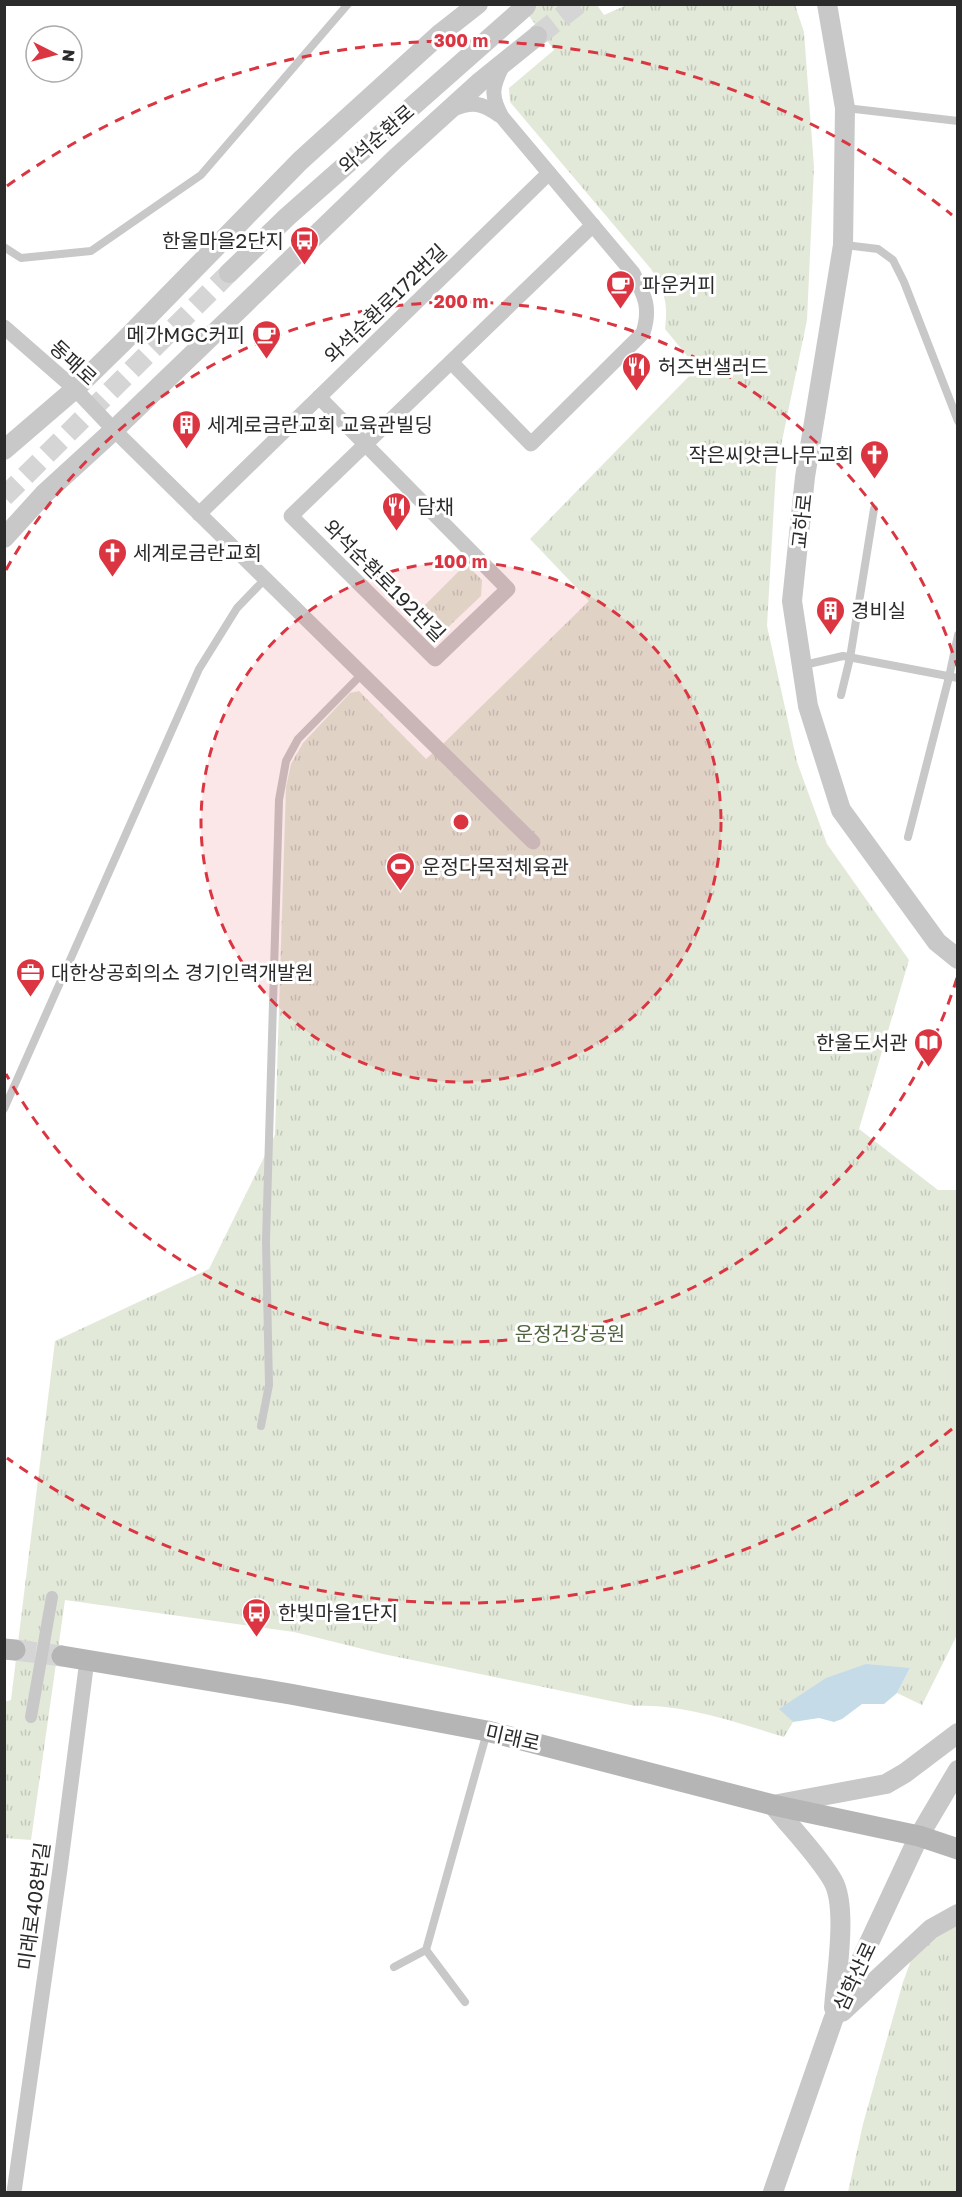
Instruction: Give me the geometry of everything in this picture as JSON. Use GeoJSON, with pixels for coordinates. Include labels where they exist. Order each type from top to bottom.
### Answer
{"type":"FeatureCollection","features":[{"type":"Feature","properties":{"kind":"main road","name":"미래로"},"geometry":{"type":"LineString","coordinates":[[62,1656],[290,1694],[487,1731],[773,1805],[919,1836],[957,1849]]}},
{"type":"Feature","properties":{"kind":"street"},"geometry":{"type":"LineString","coordinates":[[4,450],[75,389],[300,160],[441,33],[478,4]]}},
{"type":"Feature","properties":{"kind":"street","name":"교하로"},"geometry":{"type":"LineString","coordinates":[[827,4],[845,108],[843,245],[805,477],[792,601],[808,706],[841,810],[937,942],[957,959]]}},
{"type":"Feature","properties":{"kind":"street","name":"와석순환로"},"geometry":{"type":"LineString","coordinates":[[229,273],[287,217],[526,6]]}},
{"type":"Feature","properties":{"kind":"street"},"geometry":{"type":"LineString","coordinates":[[4,538],[44,494],[114,430],[395,159],[537,36]]}},
{"type":"Feature","properties":{"kind":"street"},"geometry":{"type":"LineString","coordinates":[[451,362],[531,444],[643,333],[648,318],[645,296],[633,273],[502,117],[493,101],[495,82],[503,64]]}},
{"type":"Feature","properties":{"kind":"street"},"geometry":{"type":"LineString","coordinates":[[450,110],[468,103],[486,106],[502,117]]}},
{"type":"Feature","properties":{"kind":"street","name":"와석순환로172번길"},"geometry":{"type":"LineString","coordinates":[[199,514],[549,173]]}},
{"type":"Feature","properties":{"kind":"street","name":"와석순환로192번길"},"geometry":{"type":"LineString","coordinates":[[319,397],[365,444],[508,589],[435,659],[291,516],[365,444],[593,225]]}},
{"type":"Feature","properties":{"kind":"street","name":"동패로"},"geometry":{"type":"LineString","coordinates":[[4,327],[75,389],[114,430]]}},
{"type":"Feature","properties":{"kind":"street"},"geometry":{"type":"LineString","coordinates":[[114,430],[533,842]]}},
{"type":"Feature","properties":{"kind":"street"},"geometry":{"type":"LineString","coordinates":[[31,1717],[52,1597]]}},
{"type":"Feature","properties":{"kind":"street","name":"미래로408번길"},"geometry":{"type":"LineString","coordinates":[[14,2193],[87,1660]]}},
{"type":"Feature","properties":{"kind":"street"},"geometry":{"type":"LineString","coordinates":[[833,2020],[841,1918],[834,1882],[773,1805],[886,1784],[905,1773],[957,1733]]}},
{"type":"Feature","properties":{"kind":"street","name":"심학산로"},"geometry":{"type":"LineString","coordinates":[[772,2193],[833,2020],[919,1836],[957,1770]]}},
{"type":"Feature","properties":{"kind":"street"},"geometry":{"type":"LineString","coordinates":[[833,2020],[932,1929],[957,1914]]}},
{"type":"Feature","properties":{"kind":"lane"},"geometry":{"type":"LineString","coordinates":[[4,247],[21,258],[91,251],[201,175],[348,4]]}},
{"type":"Feature","properties":{"kind":"lane"},"geometry":{"type":"LineString","coordinates":[[845,108],[957,121]]}},
{"type":"Feature","properties":{"kind":"lane"},"geometry":{"type":"LineString","coordinates":[[843,245],[878,249],[893,260],[904,282],[957,421]]}},
{"type":"Feature","properties":{"kind":"lane"},"geometry":{"type":"LineString","coordinates":[[841,695],[850,658],[874,509]]}},
{"type":"Feature","properties":{"kind":"lane"},"geometry":{"type":"LineString","coordinates":[[4,1109],[199,669],[237,608],[266,579]]}},
{"type":"Feature","properties":{"kind":"lane"},"geometry":{"type":"LineString","coordinates":[[908,837],[953,678],[957,635]]}},
{"type":"Feature","properties":{"kind":"lane"},"geometry":{"type":"LineString","coordinates":[[802,665],[843,656],[953,678]]}},
{"type":"Feature","properties":{"kind":"lane"},"geometry":{"type":"LineString","coordinates":[[261,1426],[269,1385],[267,1230],[279,800],[286,761],[298,739],[362,674]]}},
{"type":"Feature","properties":{"kind":"lane"},"geometry":{"type":"LineString","coordinates":[[394,1967],[426,1950],[487,1731]]}},
{"type":"Feature","properties":{"kind":"lane"},"geometry":{"type":"LineString","coordinates":[[426,1950],[465,2002]]}},
{"type":"Feature","properties":{"kind":"green space","name":"운정건강공원"},"geometry":{"type":"Polygon","coordinates":[[[521,5],[597,5],[604,15],[627,5],[795,5],[804,32],[814,167],[807,320],[776,470],[767,626],[797,762],[827,844],[909,960],[859,1129],[938,1190],[957,1190],[957,1635],[922,1705],[897,1693],[910,1668],[780,1709],[793,1722],[784,1737],[692,1711],[635,1706],[383,1654],[294,1632],[65,1600],[31,1840],[5,1838],[4,1702],[11,1700],[55,1341],[209,1269],[275,1135],[286,787],[291,764],[303,743],[350,693],[359,691],[426,759],[447,740],[589,601],[530,539],[697,368],[665,329],[664,298],[651,269],[510,102],[509,88],[554,50],[521,5]]]}},
{"type":"Feature","properties":{"kind":"green space"},"geometry":{"type":"Polygon","coordinates":[[[466,564],[482,580],[481,596],[444,631],[431,629],[416,614],[466,564]]]}},
{"type":"Feature","properties":{"kind":"green space"},"geometry":{"type":"Polygon","coordinates":[[[957,1916],[957,2192],[848,2192],[863,2124],[903,1982],[916,1947],[957,1916]]]}},
{"type":"Feature","properties":{"kind":"water"},"geometry":{"type":"Polygon","coordinates":[[[866,1664],[910,1668],[897,1693],[884,1704],[862,1704],[842,1719],[834,1722],[819,1718],[793,1722],[779,1709],[826,1678],[866,1664]]]}},
{"type":"Feature","properties":{"kind":"tunnel"},"geometry":{"type":"LineString","coordinates":[[537,36],[578,4]]}},
{"type":"Feature","properties":{"kind":"tunnel"},"geometry":{"type":"LineString","coordinates":[[4,497],[229,273]]}},
{"type":"Feature","properties":{"kind":"tunnel"},"geometry":{"type":"LineString","coordinates":[[15,1650],[62,1656]]}},
{"type":"Feature","properties":{"kind":"place","name":"한울마을2단지"},"geometry":{"type":"Point","coordinates":[305,266]}},
{"type":"Feature","properties":{"kind":"place","name":"파운커피"},"geometry":{"type":"Point","coordinates":[621,310]}},
{"type":"Feature","properties":{"kind":"place","name":"메가MGC커피"},"geometry":{"type":"Point","coordinates":[266,360]}},
{"type":"Feature","properties":{"kind":"place","name":"허즈번샐러드"},"geometry":{"type":"Point","coordinates":[637,392]}},
{"type":"Feature","properties":{"kind":"place","name":"세계로금란교회 교육관빌딩"},"geometry":{"type":"Point","coordinates":[186,450]}},
{"type":"Feature","properties":{"kind":"place","name":"작은씨앗큰나무교회"},"geometry":{"type":"Point","coordinates":[875,480]}},
{"type":"Feature","properties":{"kind":"place","name":"담채"},"geometry":{"type":"Point","coordinates":[396,532]}},
{"type":"Feature","properties":{"kind":"place","name":"세계로금란교회"},"geometry":{"type":"Point","coordinates":[112,578]}},
{"type":"Feature","properties":{"kind":"place","name":"경비실"},"geometry":{"type":"Point","coordinates":[830,636]}},
{"type":"Feature","properties":{"kind":"place","name":"운정다목적체육관"},"geometry":{"type":"Point","coordinates":[401,892]}},
{"type":"Feature","properties":{"kind":"place","name":"대한상공회의소 경기인력개발원"},"geometry":{"type":"Point","coordinates":[30,998]}},
{"type":"Feature","properties":{"kind":"place","name":"한울도서관"},"geometry":{"type":"Point","coordinates":[929,1068]}},
{"type":"Feature","properties":{"kind":"place","name":"한빛마을1단지"},"geometry":{"type":"Point","coordinates":[257,1638]}}]}
